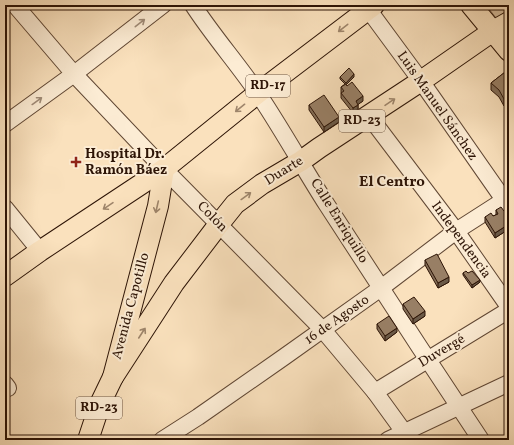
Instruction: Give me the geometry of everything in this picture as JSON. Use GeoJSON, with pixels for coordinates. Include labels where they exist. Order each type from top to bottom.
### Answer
{"type":"FeatureCollection","features":[{"type":"Feature","properties":{"kind":"main road"},"geometry":{"type":"LineString","coordinates":[[471,5],[501,26],[509,51]]}},
{"type":"Feature","properties":{"kind":"main road","name":"RD-17"},"geometry":{"type":"LineString","coordinates":[[5,276],[40,251],[164,169],[369,6]]}},
{"type":"Feature","properties":{"kind":"main road","name":"Duarte"},"geometry":{"type":"LineString","coordinates":[[113,377],[174,283],[235,204],[262,184],[301,162],[319,148],[369,116],[501,26]]}},
{"type":"Feature","properties":{"kind":"main road","name":"Avenida Capotillo"},"geometry":{"type":"LineString","coordinates":[[88,440],[100,404],[113,377],[158,206],[164,169]]}},
{"type":"Feature","properties":{"kind":"street","name":"Colón"},"geometry":{"type":"LineString","coordinates":[[15,5],[74,74],[164,169],[323,330],[375,392],[404,432]]}},
{"type":"Feature","properties":{"kind":"street"},"geometry":{"type":"LineString","coordinates":[[5,124],[74,74],[163,5]]}},
{"type":"Feature","properties":{"kind":"street","name":"Calle Enriquillo"},"geometry":{"type":"LineString","coordinates":[[193,5],[207,27],[258,93],[327,205],[481,440]]}},
{"type":"Feature","properties":{"kind":"street","name":"Luis Manuel Sánchez"},"geometry":{"type":"LineString","coordinates":[[369,6],[507,201]]}},
{"type":"Feature","properties":{"kind":"street","name":"Independencia"},"geometry":{"type":"LineString","coordinates":[[369,116],[456,231],[509,307]]}},
{"type":"Feature","properties":{"kind":"street","name":"16 de Agosto"},"geometry":{"type":"LineString","coordinates":[[162,440],[198,417],[323,330],[456,231],[507,201]]}},
{"type":"Feature","properties":{"kind":"street"},"geometry":{"type":"LineString","coordinates":[[5,208],[40,251]]}},
{"type":"Feature","properties":{"kind":"street","name":"Duvergé"},"geometry":{"type":"LineString","coordinates":[[375,392],[509,310]]}},
{"type":"Feature","properties":{"kind":"street"},"geometry":{"type":"LineString","coordinates":[[388,440],[509,383]]}},
{"type":"Feature","properties":{"kind":"shaded area"},"geometry":{"type":"Polygon","coordinates":[[[486,5],[509,5],[509,10],[496,18],[486,5]]]}},
{"type":"Feature","properties":{"kind":"building"},"geometry":{"type":"Polygon","coordinates":[[[349,68],[354,74],[346,83],[340,77],[349,68]]]}},
{"type":"Feature","properties":{"kind":"building"},"geometry":{"type":"Polygon","coordinates":[[[509,69],[509,95],[504,99],[499,90],[491,83],[509,69]]]}},
{"type":"Feature","properties":{"kind":"building"},"geometry":{"type":"Polygon","coordinates":[[[352,82],[363,96],[356,101],[358,105],[353,108],[341,93],[344,91],[341,87],[346,84],[347,86],[352,82]]]}},
{"type":"Feature","properties":{"kind":"building"},"geometry":{"type":"Polygon","coordinates":[[[324,95],[339,117],[324,127],[309,105],[324,95]]]}},
{"type":"Feature","properties":{"kind":"building"},"geometry":{"type":"Polygon","coordinates":[[[501,207],[504,211],[509,208],[509,224],[495,233],[485,217],[491,213],[493,216],[498,214],[496,210],[501,207]]]}},
{"type":"Feature","properties":{"kind":"building"},"geometry":{"type":"Polygon","coordinates":[[[437,254],[449,277],[438,283],[425,260],[437,254]]]}},
{"type":"Feature","properties":{"kind":"building"},"geometry":{"type":"Polygon","coordinates":[[[466,271],[468,273],[472,271],[480,280],[472,285],[463,273],[466,271]]]}},
{"type":"Feature","properties":{"kind":"building"},"geometry":{"type":"Polygon","coordinates":[[[414,297],[425,311],[413,319],[403,304],[414,297]]]}},
{"type":"Feature","properties":{"kind":"building"},"geometry":{"type":"Polygon","coordinates":[[[389,316],[397,328],[385,336],[377,324],[389,316]]]}},
{"type":"Feature","properties":{"kind":"building"},"geometry":{"type":"Polygon","coordinates":[[[509,436],[509,440],[503,440],[509,436]]]}},
{"type":"Feature","properties":{"kind":"place","name":"Hospital Dr. Ramón Báez"},"geometry":{"type":"Point","coordinates":[76,162]}},
{"type":"Feature","properties":{"kind":"district","name":"El Centro"},"geometry":{"type":"Point","coordinates":[392,182]}}]}
